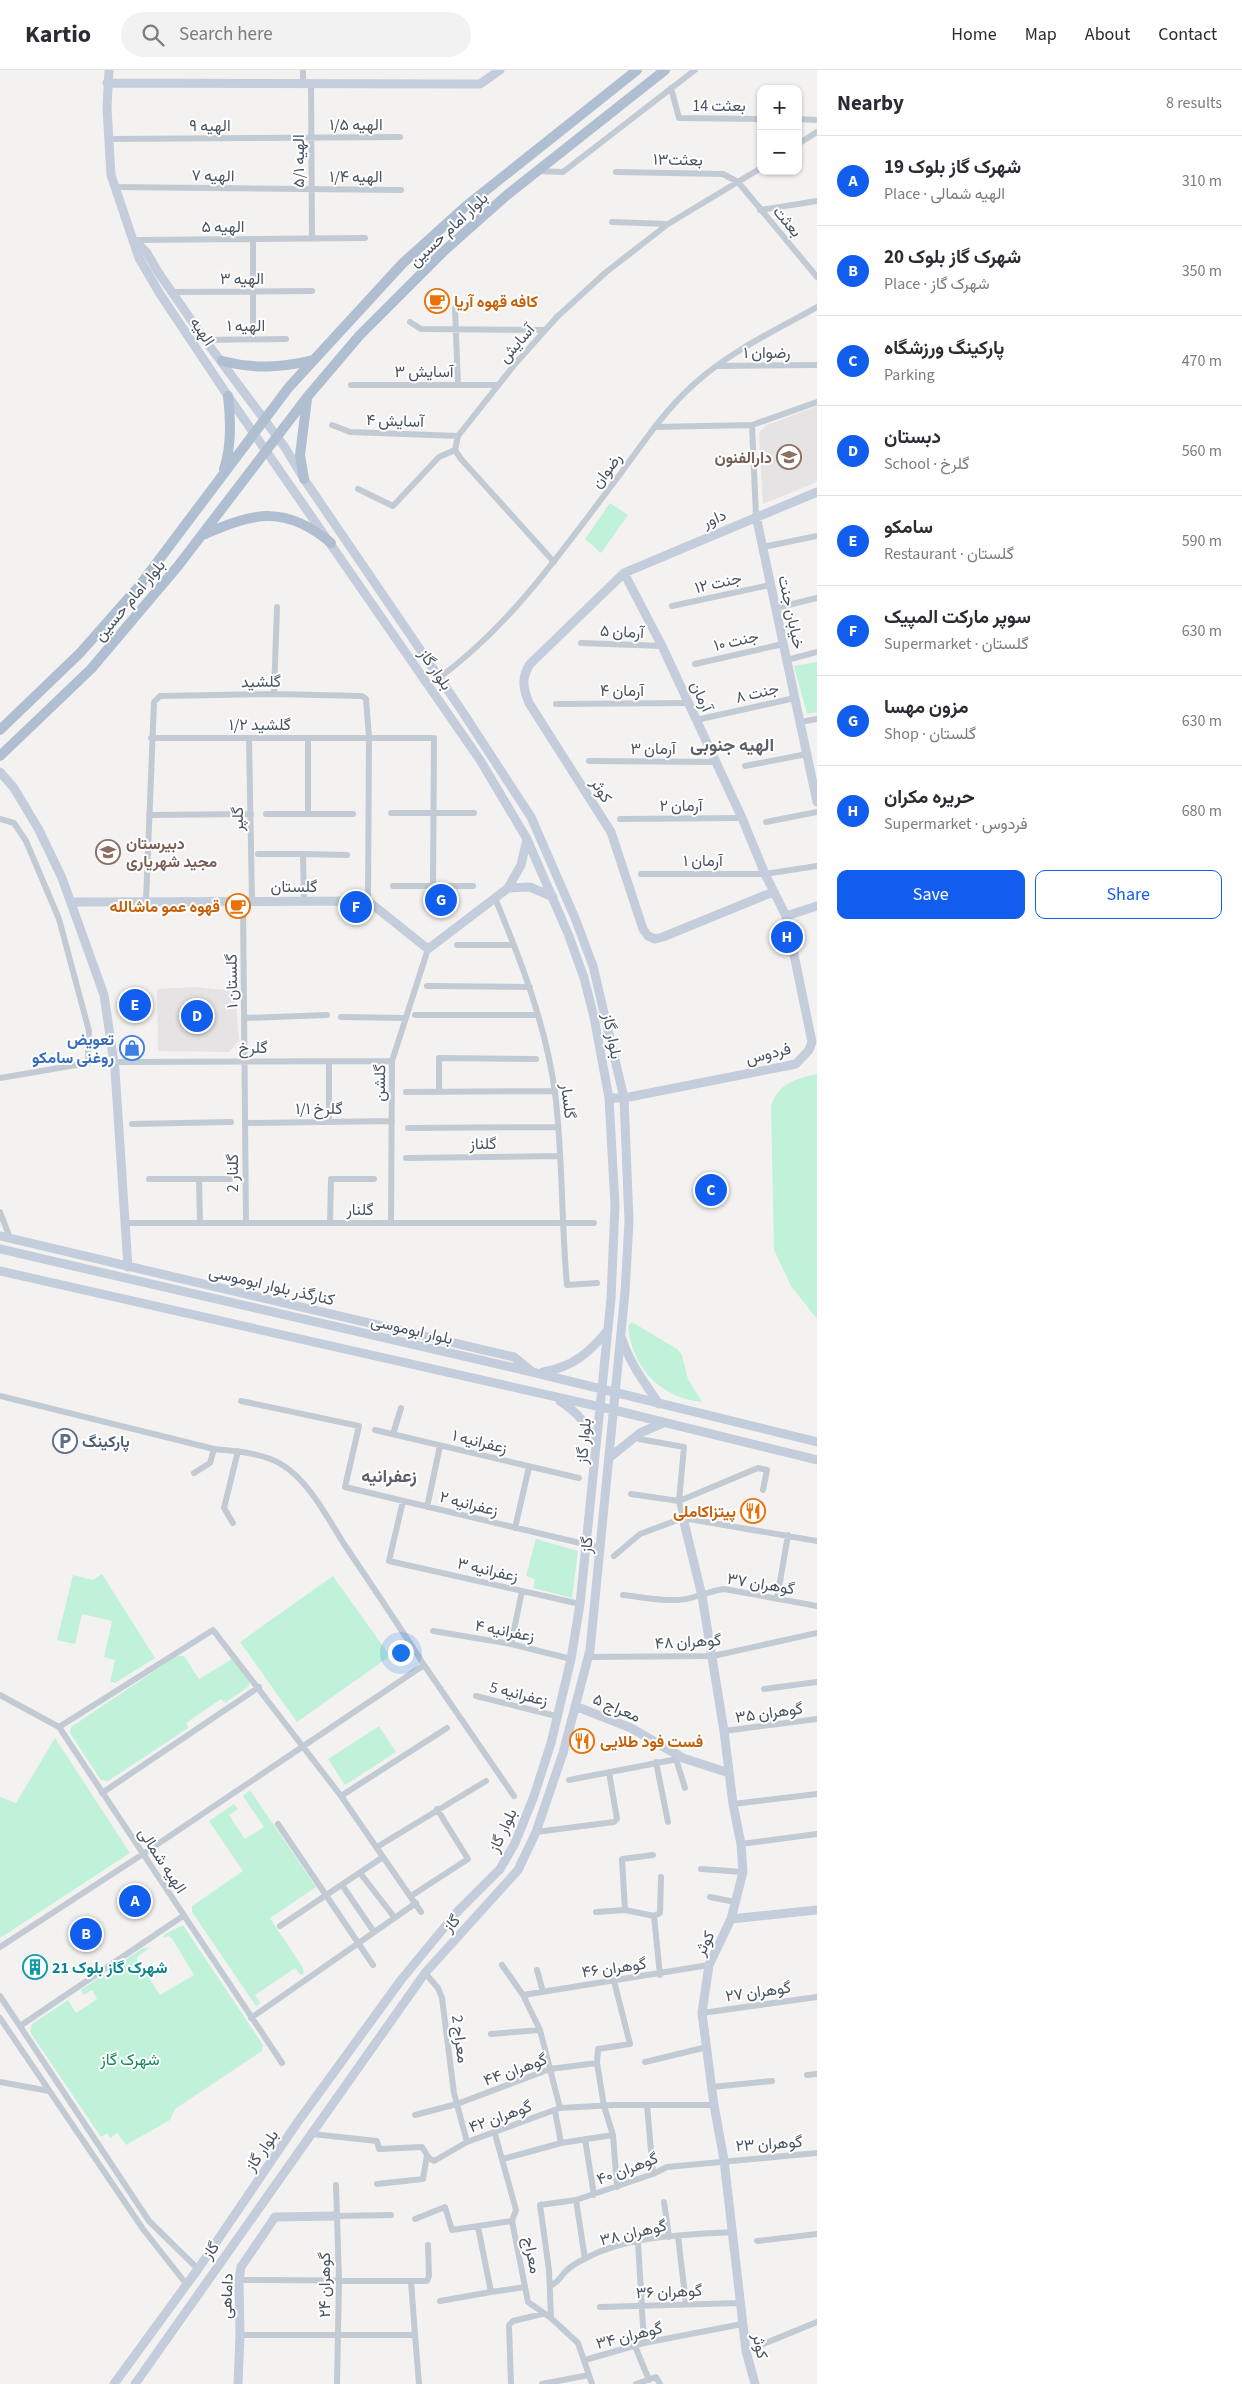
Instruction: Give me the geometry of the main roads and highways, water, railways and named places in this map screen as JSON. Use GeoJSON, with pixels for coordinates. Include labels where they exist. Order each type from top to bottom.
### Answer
{"type":"FeatureCollection","features":[{"type":"Feature","properties":{"kind":"main road","name":"الهیه"},"geometry":{"type":"LineString","coordinates":[[108,70],[111,175],[139,258],[160,294],[266,451]]}},
{"type":"Feature","properties":{"kind":"main road"},"geometry":{"type":"LineString","coordinates":[[107,83],[480,84],[500,70]]}},
{"type":"Feature","properties":{"kind":"main road","name":"بلوار امام حسین"},"geometry":{"type":"LineString","coordinates":[[0,730],[80,653],[140,585],[289,387],[403,263],[458,213],[637,70]]}},
{"type":"Feature","properties":{"kind":"main road","name":"بلوار امام حسین"},"geometry":{"type":"LineString","coordinates":[[0,756],[91,669],[202,535],[276,436],[359,336],[444,250],[536,172],[665,70]]}},
{"type":"Feature","properties":{"kind":"main road","name":"الهیه"},"geometry":{"type":"LineString","coordinates":[[134,240],[148,253],[205,340],[276,436]]}},
{"type":"Feature","properties":{"kind":"main road"},"geometry":{"type":"LineString","coordinates":[[222,361],[249,367],[268,368],[313,360]]}},
{"type":"Feature","properties":{"kind":"main road"},"geometry":{"type":"LineString","coordinates":[[221,478],[229,455],[228,396]]}},
{"type":"Feature","properties":{"kind":"main road"},"geometry":{"type":"LineString","coordinates":[[304,479],[300,446],[308,396]]}},
{"type":"Feature","properties":{"kind":"main road","name":"بلوار گاز"},"geometry":{"type":"LineString","coordinates":[[276,436],[531,816],[593,966],[624,1098],[629,1221],[614,1410]]}},
{"type":"Feature","properties":{"kind":"main road","name":"بلوار گاز"},"geometry":{"type":"LineString","coordinates":[[114,2384],[198,2270],[297,2123],[407,1972],[457,1912],[500,1869],[515,1843],[534,1796],[571,1659],[587,1546],[613,1272],[615,1205],[609,1098],[601,1050],[584,978],[553,897],[527,838],[501,792],[266,451]]}},
{"type":"Feature","properties":{"kind":"main road","name":"داور"},"geometry":{"type":"LineString","coordinates":[[624,573],[817,492]]}},
{"type":"Feature","properties":{"kind":"main road"},"geometry":{"type":"LineString","coordinates":[[202,535],[238,519],[268,516],[293,519],[312,527],[331,543]]}},
{"type":"Feature","properties":{"kind":"main road","name":"خیابان جنت"},"geometry":{"type":"LineString","coordinates":[[756,516],[817,802]]}},
{"type":"Feature","properties":{"kind":"main road","name":"آرمان"},"geometry":{"type":"LineString","coordinates":[[624,573],[662,646],[742,818],[773,892],[786,916]]}},
{"type":"Feature","properties":{"kind":"main road","name":"کوثر"},"geometry":{"type":"LineString","coordinates":[[624,573],[530,664],[525,672],[522,686],[529,703],[611,832],[643,929],[648,936],[655,939],[664,937],[773,892]]}},
{"type":"Feature","properties":{"kind":"main road"},"geometry":{"type":"LineString","coordinates":[[0,772],[14,788],[39,830],[72,902],[104,995],[114,1062],[128,1267]]}},
{"type":"Feature","properties":{"kind":"main road"},"geometry":{"type":"LineString","coordinates":[[508,888],[521,865],[527,838]]}},
{"type":"Feature","properties":{"kind":"main road"},"geometry":{"type":"LineString","coordinates":[[508,888],[530,887],[553,897]]}},
{"type":"Feature","properties":{"kind":"main road","name":"گلستان"},"geometry":{"type":"LineString","coordinates":[[72,902],[368,901],[428,949],[508,888]]}},
{"type":"Feature","properties":{"kind":"main road"},"geometry":{"type":"LineString","coordinates":[[786,916],[817,906]]}},
{"type":"Feature","properties":{"kind":"main road","name":"فردوس"},"geometry":{"type":"LineString","coordinates":[[624,1098],[796,1064],[803,1059],[809,1050],[812,1034],[786,916]]}},
{"type":"Feature","properties":{"kind":"main road"},"geometry":{"type":"LineString","coordinates":[[609,1098],[624,1098]]}},
{"type":"Feature","properties":{"kind":"main road","name":"کنارگذر بلوار ابوموسی"},"geometry":{"type":"LineString","coordinates":[[0,1236],[514,1357],[535,1372]]}},
{"type":"Feature","properties":{"kind":"main road","name":"بلوار ابوموسی"},"geometry":{"type":"LineString","coordinates":[[0,1249],[603,1388],[659,1404],[817,1442]]}},
{"type":"Feature","properties":{"kind":"main road"},"geometry":{"type":"LineString","coordinates":[[0,1271],[614,1410],[817,1460]]}},
{"type":"Feature","properties":{"kind":"main road"},"geometry":{"type":"LineString","coordinates":[[284,1303],[305,1320]]}},
{"type":"Feature","properties":{"kind":"main road"},"geometry":{"type":"LineString","coordinates":[[388,1327],[404,1343]]}},
{"type":"Feature","properties":{"kind":"main road"},"geometry":{"type":"LineString","coordinates":[[535,1372],[557,1370],[585,1356],[608,1330]]}},
{"type":"Feature","properties":{"kind":"main road"},"geometry":{"type":"LineString","coordinates":[[621,1336],[628,1356],[641,1379],[659,1404]]}},
{"type":"Feature","properties":{"kind":"main road"},"geometry":{"type":"LineString","coordinates":[[556,1398],[584,1421],[597,1450]]}},
{"type":"Feature","properties":{"kind":"main road","name":"گاز"},"geometry":{"type":"LineString","coordinates":[[135,2384],[425,1974],[518,1870],[536,1832],[563,1753],[588,1657],[601,1548],[614,1410]]}},
{"type":"Feature","properties":{"kind":"main road"},"geometry":{"type":"LineString","coordinates":[[609,1458],[640,1433],[663,1423]]}},
{"type":"Feature","properties":{"kind":"main road","name":"کوثر"},"geometry":{"type":"LineString","coordinates":[[683,1518],[702,1596],[713,1656],[733,1804],[741,1844],[743,1872],[731,1918],[709,1965],[702,2013],[714,2104],[724,2160],[742,2324],[746,2351],[755,2384]]}},
{"type":"Feature","properties":{"kind":"main road","name":"معراج ۵"},"geometry":{"type":"LineString","coordinates":[[575,1706],[631,1728],[679,1759],[729,1773]]}},
{"type":"Feature","properties":{"kind":"main road"},"geometry":{"type":"LineString","coordinates":[[731,1918],[817,1910]]}},
{"type":"Feature","properties":{"kind":"main road"},"geometry":{"type":"LineString","coordinates":[[297,2123],[312,2134]]}},
{"type":"Feature","properties":{"kind":"main road","name":"داماهی"},"geometry":{"type":"LineString","coordinates":[[238,2384],[240,2335],[239,2280],[244,2261],[272,2218],[278,2216],[337,2216]]}},
{"type":"Feature","properties":{"kind":"place","name":"کافه قهوه آریا"},"geometry":{"type":"Point","coordinates":[437,301]}},
{"type":"Feature","properties":{"kind":"place","name":"دارالفنون"},"geometry":{"type":"Point","coordinates":[789,457]}},
{"type":"Feature","properties":{"kind":"place","name":"دبیرستان مجید شهریاری"},"geometry":{"type":"Point","coordinates":[108,852]}},
{"type":"Feature","properties":{"kind":"place","name":"مزون مهسا"},"geometry":{"type":"Point","coordinates":[441,900]}},
{"type":"Feature","properties":{"kind":"place","name":"قهوه عمو ماشالله"},"geometry":{"type":"Point","coordinates":[238,906]}},
{"type":"Feature","properties":{"kind":"place","name":"سوپر مارکت المپیک"},"geometry":{"type":"Point","coordinates":[356,907]}},
{"type":"Feature","properties":{"kind":"place","name":"حریره مکران"},"geometry":{"type":"Point","coordinates":[787,937]}},
{"type":"Feature","properties":{"kind":"place","name":"سامکو"},"geometry":{"type":"Point","coordinates":[135,1005]}},
{"type":"Feature","properties":{"kind":"place","name":"دبستان"},"geometry":{"type":"Point","coordinates":[197,1016]}},
{"type":"Feature","properties":{"kind":"place","name":"تعویض روغنی سامکو"},"geometry":{"type":"Point","coordinates":[132,1048]}},
{"type":"Feature","properties":{"kind":"place","name":"پارکینگ ورزشگاه"},"geometry":{"type":"Point","coordinates":[711,1190]}},
{"type":"Feature","properties":{"kind":"place","name":"پارکینگ"},"geometry":{"type":"Point","coordinates":[65,1441]}},
{"type":"Feature","properties":{"kind":"place","name":"پیتزاکاملی"},"geometry":{"type":"Point","coordinates":[753,1511]}},
{"type":"Feature","properties":{"kind":"place","name":"فست فود طلایی"},"geometry":{"type":"Point","coordinates":[582,1741]}},
{"type":"Feature","properties":{"kind":"place","name":"شهرک گاز بلوک 19"},"geometry":{"type":"Point","coordinates":[135,1901]}},
{"type":"Feature","properties":{"kind":"place","name":"شهرک گاز بلوک 20"},"geometry":{"type":"Point","coordinates":[86,1934]}},
{"type":"Feature","properties":{"kind":"place","name":"شهرک گاز بلوک 21"},"geometry":{"type":"Point","coordinates":[35,1967]}},
{"type":"Feature","properties":{"kind":"district","name":"الهیه جنوبی"},"geometry":{"type":"Point","coordinates":[732,745]}},
{"type":"Feature","properties":{"kind":"district","name":"زعفرانیه"},"geometry":{"type":"Point","coordinates":[389,1476]}},
{"type":"Feature","properties":{"kind":"park label","name":"شهرک گاز"},"geometry":{"type":"Point","coordinates":[130,2059]}}]}
